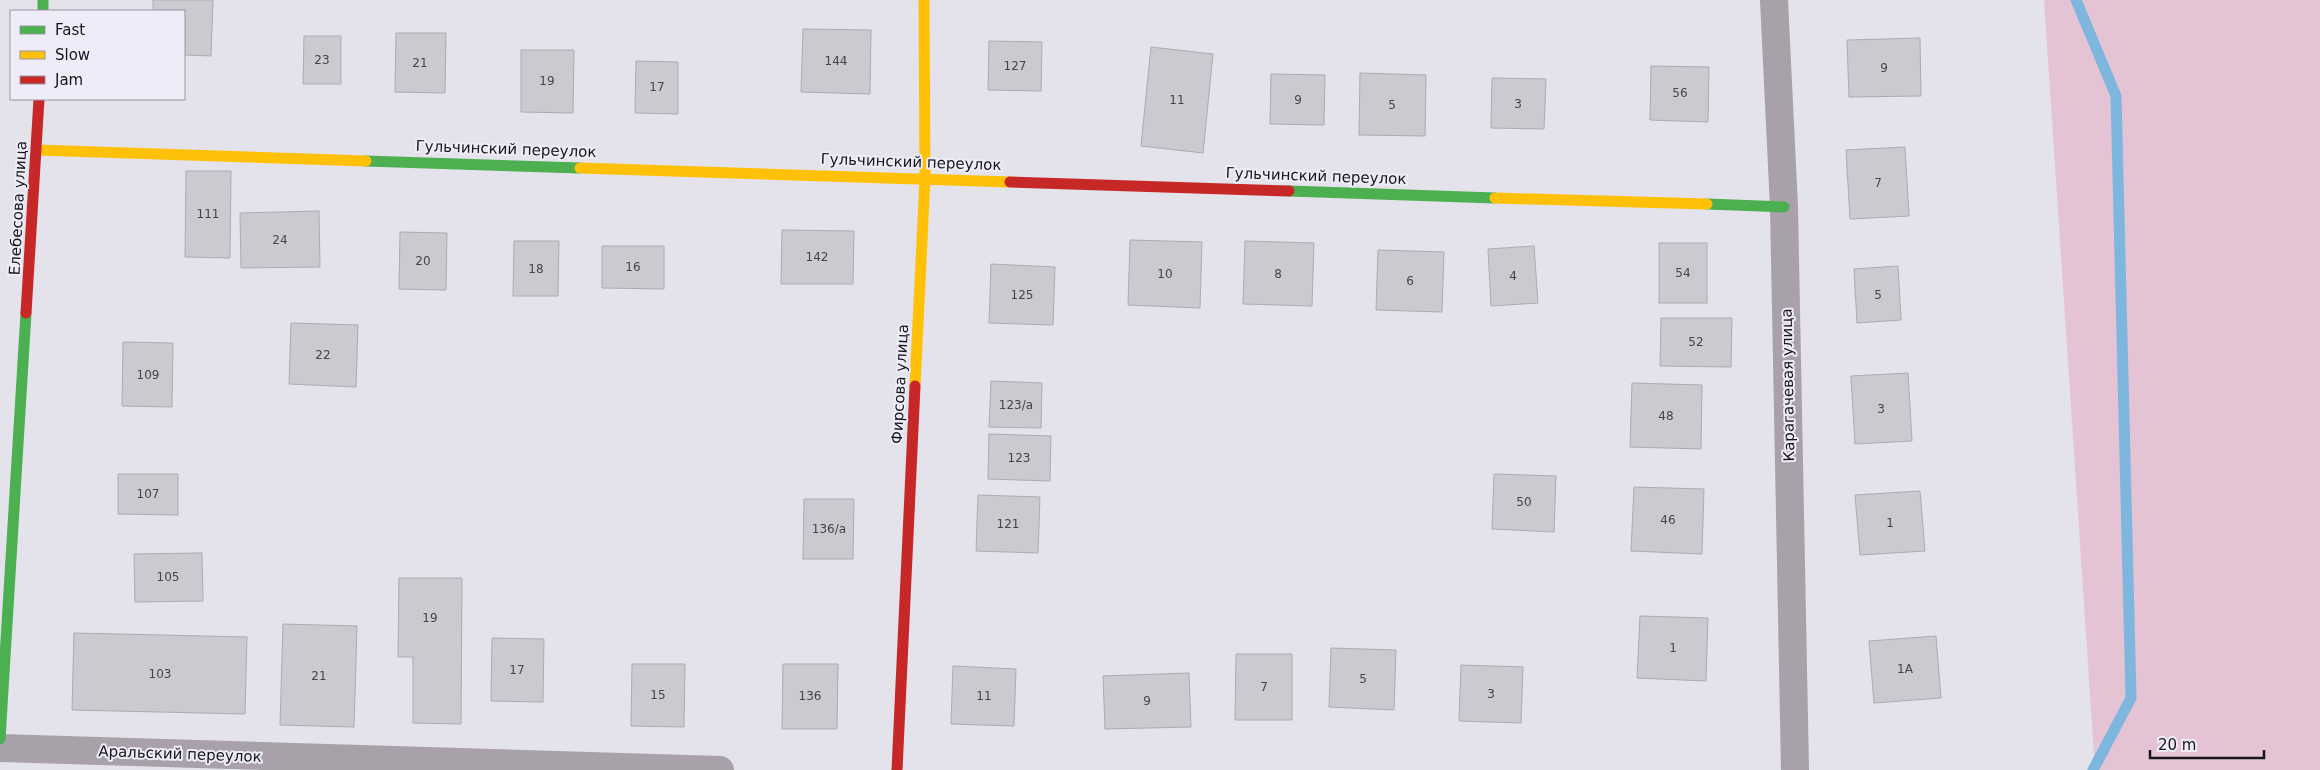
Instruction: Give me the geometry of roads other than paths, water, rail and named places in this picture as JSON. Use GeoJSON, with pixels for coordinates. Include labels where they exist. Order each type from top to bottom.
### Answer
{"type":"FeatureCollection","features":[{"type":"Feature","properties":{"kind":"street","name":"Фирсова улица"},"geometry":{"type":"LineString","coordinates":[[897,770],[925,178],[924,0]]}},
{"type":"Feature","properties":{"kind":"street","name":"Карагачевая улица"},"geometry":{"type":"LineString","coordinates":[[1774,0],[1784,207],[1794,770]]}},
{"type":"Feature","properties":{"kind":"street","name":"Елебесова улица"},"geometry":{"type":"LineString","coordinates":[[0,739],[39,100]]}},
{"type":"Feature","properties":{"kind":"street","name":"Гульчинский переулок"},"geometry":{"type":"LineString","coordinates":[[37,150],[1784,207]]}},
{"type":"Feature","properties":{"kind":"street","name":"Аральский переулок"},"geometry":{"type":"LineString","coordinates":[[0,748],[720,770]]}},
{"type":"Feature","properties":{"kind":"waterway"},"geometry":{"type":"LineString","coordinates":[[2076,0],[2116,96],[2131,698],[2093,770]]}}]}
